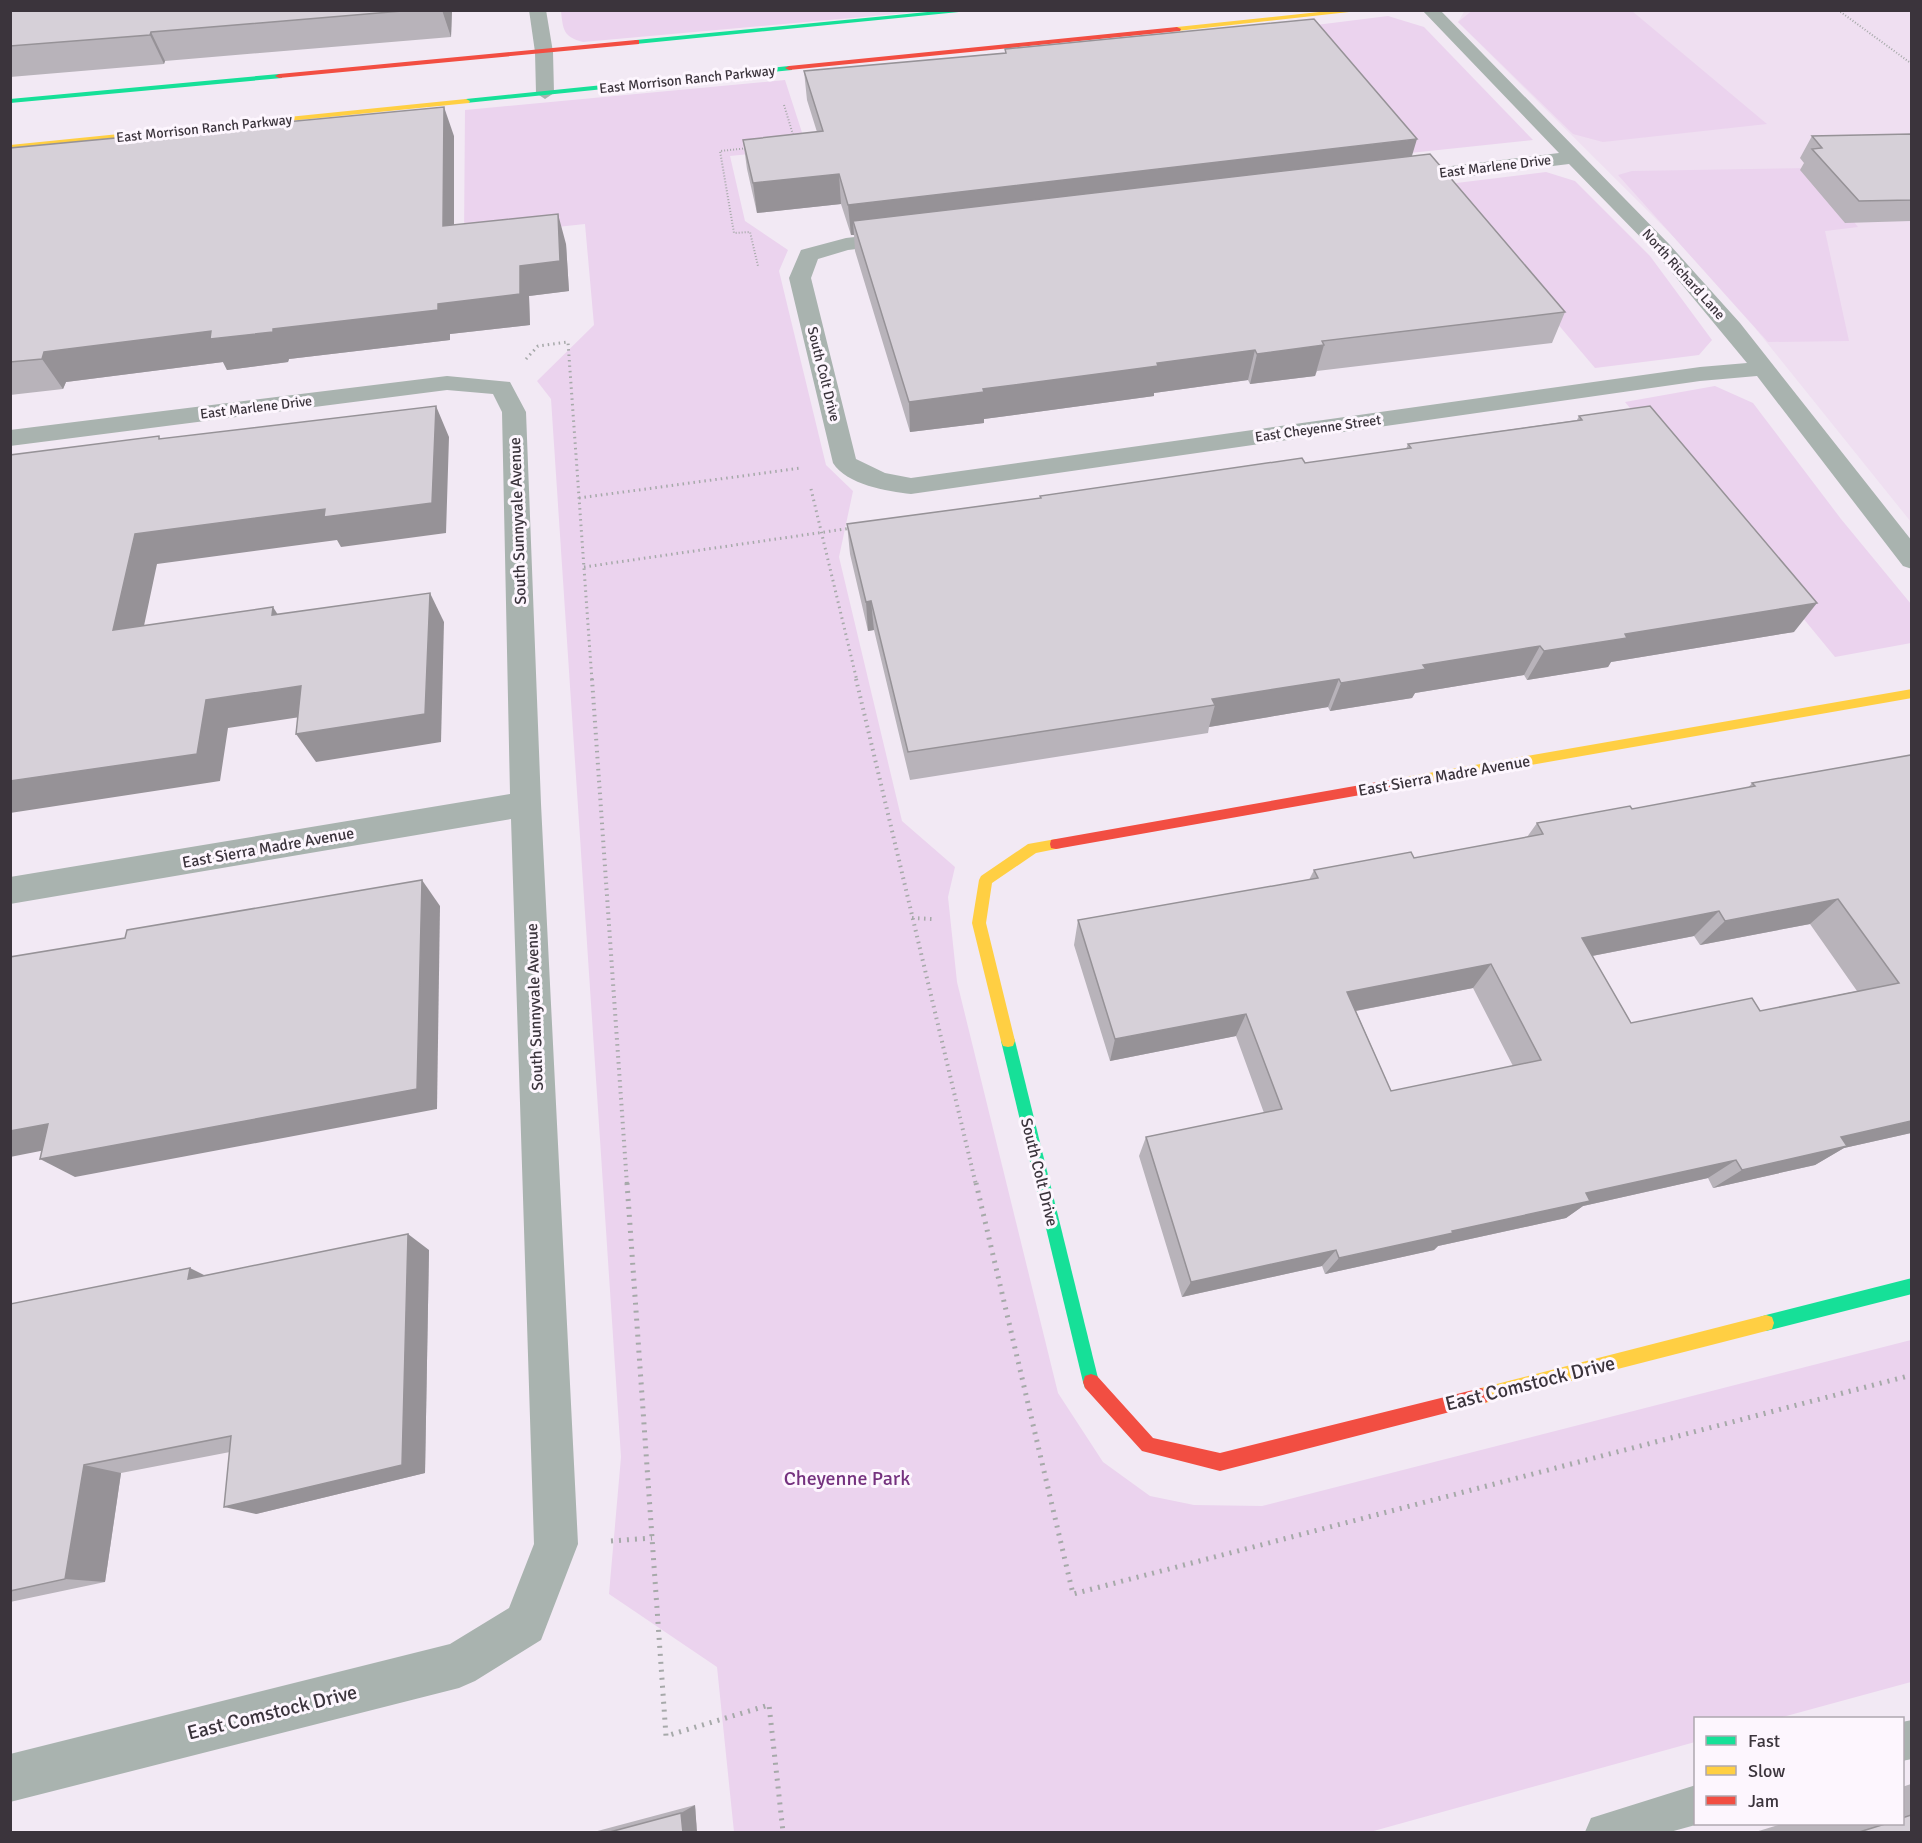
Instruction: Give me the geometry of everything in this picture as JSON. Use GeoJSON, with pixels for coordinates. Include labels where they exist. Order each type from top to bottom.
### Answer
{"type":"FeatureCollection","features":[{"type":"Feature","properties":{"kind":"street"},"geometry":{"type":"LineString","coordinates":[[537,10],[544,52],[545,93]]}},
{"type":"Feature","properties":{"kind":"street"},"geometry":{"type":"LineString","coordinates":[[10,101],[976,10]]}},
{"type":"Feature","properties":{"kind":"street","name":"East Morrison Ranch Parkway"},"geometry":{"type":"LineString","coordinates":[[10,147],[1364,10]]}},
{"type":"Feature","properties":{"kind":"street","name":"North Richard Lane"},"geometry":{"type":"LineString","coordinates":[[1430,10],[1662,248],[1732,328],[1911,560]]}},
{"type":"Feature","properties":{"kind":"street","name":"East Marlene Drive"},"geometry":{"type":"LineString","coordinates":[[1387,179],[1575,157]]}},
{"type":"Feature","properties":{"kind":"street","name":"South Colt Drive"},"geometry":{"type":"LineString","coordinates":[[873,480],[845,463],[800,278],[809,255],[846,244],[917,236]]}},
{"type":"Feature","properties":{"kind":"street","name":"East Cheyenne Street"},"geometry":{"type":"LineString","coordinates":[[873,480],[911,486],[1700,374],[1763,369]]}},
{"type":"Feature","properties":{"kind":"street","name":"East Marlene Drive"},"geometry":{"type":"LineString","coordinates":[[10,438],[447,383],[502,387]]}},
{"type":"Feature","properties":{"kind":"street","name":"South Sunnyvale Avenue"},"geometry":{"type":"LineString","coordinates":[[502,387],[514,412],[526,804],[556,1544],[525,1624]]}},
{"type":"Feature","properties":{"kind":"street","name":"East Sierra Madre Avenue"},"geometry":{"type":"LineString","coordinates":[[986,880],[1033,848],[1911,693]]}},
{"type":"Feature","properties":{"kind":"street","name":"East Sierra Madre Avenue"},"geometry":{"type":"LineString","coordinates":[[10,891],[526,804]]}},
{"type":"Feature","properties":{"kind":"street","name":"South Colt Drive"},"geometry":{"type":"LineString","coordinates":[[986,880],[979,923],[1091,1382],[1148,1445]]}},
{"type":"Feature","properties":{"kind":"street","name":"East Comstock Drive"},"geometry":{"type":"LineString","coordinates":[[1148,1445],[1220,1462],[1911,1286]]}},
{"type":"Feature","properties":{"kind":"street","name":"East Comstock Drive"},"geometry":{"type":"LineString","coordinates":[[10,1778],[459,1665],[525,1624]]}},
{"type":"Feature","properties":{"kind":"lane"},"geometry":{"type":"LineString","coordinates":[[1605,1833],[1694,1805]]}},
{"type":"Feature","properties":{"kind":"path"},"geometry":{"type":"LineString","coordinates":[[1838,10],[1911,64]]}},
{"type":"Feature","properties":{"kind":"path"},"geometry":{"type":"LineString","coordinates":[[771,70],[796,143],[785,144]]}},
{"type":"Feature","properties":{"kind":"path"},"geometry":{"type":"LineString","coordinates":[[752,147],[720,151],[734,232],[750,232],[761,276]]}},
{"type":"Feature","properties":{"kind":"path"},"geometry":{"type":"LineString","coordinates":[[502,387],[538,346],[568,342],[666,1736],[769,1705],[783,1833]]}},
{"type":"Feature","properties":{"kind":"path"},"geometry":{"type":"LineString","coordinates":[[579,498],[806,467]]}},
{"type":"Feature","properties":{"kind":"path"},"geometry":{"type":"LineString","coordinates":[[808,478],[1072,1594],[1911,1375]]}},
{"type":"Feature","properties":{"kind":"path"},"geometry":{"type":"LineString","coordinates":[[584,567],[853,528]]}},
{"type":"Feature","properties":{"kind":"shaded area"},"geometry":{"type":"Polygon","coordinates":[[[1465,10],[1911,11],[1911,522],[1755,328],[1671,234],[1458,22],[1465,10]]]}},
{"type":"Feature","properties":{"kind":"green space"},"geometry":{"type":"Polygon","coordinates":[[[1473,10],[1632,11],[1767,124],[1603,142],[1573,134],[1458,22],[1473,10]]]}},
{"type":"Feature","properties":{"kind":"green space"},"geometry":{"type":"Polygon","coordinates":[[[561,11],[929,11],[583,42],[571,38],[565,31],[561,11]]]}},
{"type":"Feature","properties":{"kind":"green space"},"geometry":{"type":"Polygon","coordinates":[[[1388,16],[1424,27],[1533,140],[1410,153],[1308,26],[1388,16]]]}},
{"type":"Feature","properties":{"kind":"green space","name":"Cheyenne Park"},"geometry":{"type":"Polygon","coordinates":[[[785,80],[807,148],[730,156],[745,221],[788,250],[779,271],[826,465],[853,491],[839,557],[902,821],[955,867],[948,897],[957,982],[1058,1393],[1103,1462],[1150,1496],[1194,1505],[1262,1506],[1911,1340],[1911,1682],[1783,1717],[1694,1717],[1694,1742],[1370,1832],[734,1832],[717,1667],[609,1594],[621,1457],[551,399],[537,381],[594,325],[585,224],[464,237],[465,110],[785,80]]]}},
{"type":"Feature","properties":{"kind":"green space"},"geometry":{"type":"Polygon","coordinates":[[[1811,168],[1858,227],[1825,231],[1849,341],[1768,342],[1618,175],[1632,171],[1811,168]]]}},
{"type":"Feature","properties":{"kind":"green space"},"geometry":{"type":"Polygon","coordinates":[[[1546,172],[1575,181],[1650,256],[1712,340],[1699,355],[1595,368],[1440,185],[1546,172]]]}},
{"type":"Feature","properties":{"kind":"green space"},"geometry":{"type":"Polygon","coordinates":[[[1715,386],[1753,403],[1841,519],[1911,604],[1911,643],[1835,657],[1625,402],[1715,386]]]}},
{"type":"Feature","properties":{"kind":"building"},"geometry":{"type":"Polygon","coordinates":[[[10,10],[414,10],[10,46],[10,10]]]}},
{"type":"Feature","properties":{"kind":"building"},"geometry":{"type":"Polygon","coordinates":[[[1314,19],[1417,139],[848,205],[839,174],[753,183],[743,140],[823,131],[804,71],[1006,53],[1005,49],[1314,19]]]}},
{"type":"Feature","properties":{"kind":"building"},"geometry":{"type":"Polygon","coordinates":[[[444,107],[443,226],[558,214],[560,261],[520,266],[520,294],[438,304],[438,310],[273,329],[273,332],[210,339],[211,331],[44,352],[42,359],[10,362],[10,148],[444,107]]]}},
{"type":"Feature","properties":{"kind":"building"},"geometry":{"type":"Polygon","coordinates":[[[1911,134],[1911,200],[1859,201],[1812,149],[1822,148],[1812,136],[1911,134]]]}},
{"type":"Feature","properties":{"kind":"building"},"geometry":{"type":"Polygon","coordinates":[[[1430,154],[1565,312],[1322,341],[1324,345],[1257,354],[1255,350],[1157,363],[1158,366],[983,389],[984,392],[909,402],[853,221],[1430,154]]]}},
{"type":"Feature","properties":{"kind":"building"},"geometry":{"type":"Polygon","coordinates":[[[436,406],[432,503],[324,517],[325,509],[135,534],[113,630],[273,607],[272,615],[430,593],[425,714],[296,734],[301,686],[206,700],[197,754],[10,781],[10,455],[159,436],[159,439],[436,406]]]}},
{"type":"Feature","properties":{"kind":"building"},"geometry":{"type":"Polygon","coordinates":[[[1650,406],[1817,603],[1625,634],[1627,638],[1544,651],[1540,646],[1423,665],[1426,669],[1341,683],[1339,679],[1212,699],[1215,705],[908,752],[871,601],[866,602],[847,524],[1041,498],[1040,496],[1302,458],[1305,463],[1411,448],[1408,444],[1582,420],[1579,416],[1650,406]]]}},
{"type":"Feature","properties":{"kind":"building"},"geometry":{"type":"Polygon","coordinates":[[[1911,755],[1911,1121],[1841,1137],[1847,1146],[1742,1170],[1736,1160],[1586,1193],[1590,1201],[1452,1231],[1453,1233],[1339,1258],[1336,1250],[1191,1282],[1146,1137],[1282,1109],[1246,1014],[1115,1039],[1078,920],[1318,878],[1314,870],[1411,852],[1414,858],[1543,834],[1537,823],[1630,806],[1632,809],[1755,786],[1752,783],[1911,755]],[[1838,899],[1725,921],[1719,911],[1582,938],[1631,1023],[1752,998],[1760,1011],[1899,983],[1838,899]],[[1491,964],[1347,992],[1391,1091],[1541,1060],[1491,964]]]}},
{"type":"Feature","properties":{"kind":"building"},"geometry":{"type":"Polygon","coordinates":[[[422,880],[417,1089],[40,1159],[48,1124],[10,1131],[10,957],[125,938],[127,930],[422,880]]]}},
{"type":"Feature","properties":{"kind":"building"},"geometry":{"type":"Polygon","coordinates":[[[408,1234],[402,1465],[224,1507],[231,1436],[84,1465],[65,1579],[10,1591],[10,1304],[190,1268],[188,1279],[408,1234]]]}},
{"type":"Feature","properties":{"kind":"building"},"geometry":{"type":"Polygon","coordinates":[[[681,1813],[683,1833],[606,1833],[681,1813]]]}},
{"type":"Feature","properties":{"kind":"building"},"geometry":{"type":"Polygon","coordinates":[[[1911,1815],[1911,1833],[1856,1833],[1882,1825],[1904,1825],[1904,1817],[1911,1815]]]}},
{"type":"Feature","properties":{"kind":"traffic: fast"},"geometry":{"type":"LineString","coordinates":[[636,42],[976,10]]}},
{"type":"Feature","properties":{"kind":"traffic: fast"},"geometry":{"type":"LineString","coordinates":[[466,101],[789,68]]}},
{"type":"Feature","properties":{"kind":"traffic: fast"},"geometry":{"type":"LineString","coordinates":[[10,101],[279,76]]}},
{"type":"Feature","properties":{"kind":"traffic: fast"},"geometry":{"type":"LineString","coordinates":[[1008,1041],[1091,1382]]}},
{"type":"Feature","properties":{"kind":"traffic: fast"},"geometry":{"type":"LineString","coordinates":[[1766,1323],[1912,1286]]}},
{"type":"Feature","properties":{"kind":"traffic: slow"},"geometry":{"type":"LineString","coordinates":[[1177,29],[1364,10]]}},
{"type":"Feature","properties":{"kind":"traffic: slow"},"geometry":{"type":"LineString","coordinates":[[10,147],[466,101]]}},
{"type":"Feature","properties":{"kind":"traffic: slow"},"geometry":{"type":"LineString","coordinates":[[1400,783],[1912,693]]}},
{"type":"Feature","properties":{"kind":"traffic: slow"},"geometry":{"type":"LineString","coordinates":[[1008,1041],[979,923],[986,880],[1033,848],[1056,844]]}},
{"type":"Feature","properties":{"kind":"traffic: slow"},"geometry":{"type":"LineString","coordinates":[[1481,1396],[1766,1323]]}},
{"type":"Feature","properties":{"kind":"traffic: jam"},"geometry":{"type":"LineString","coordinates":[[789,68],[1177,29]]}},
{"type":"Feature","properties":{"kind":"traffic: jam"},"geometry":{"type":"LineString","coordinates":[[279,76],[636,42]]}},
{"type":"Feature","properties":{"kind":"traffic: jam"},"geometry":{"type":"LineString","coordinates":[[1056,844],[1400,783]]}},
{"type":"Feature","properties":{"kind":"traffic: jam"},"geometry":{"type":"LineString","coordinates":[[1091,1382],[1148,1445],[1220,1462],[1481,1396]]}}]}
